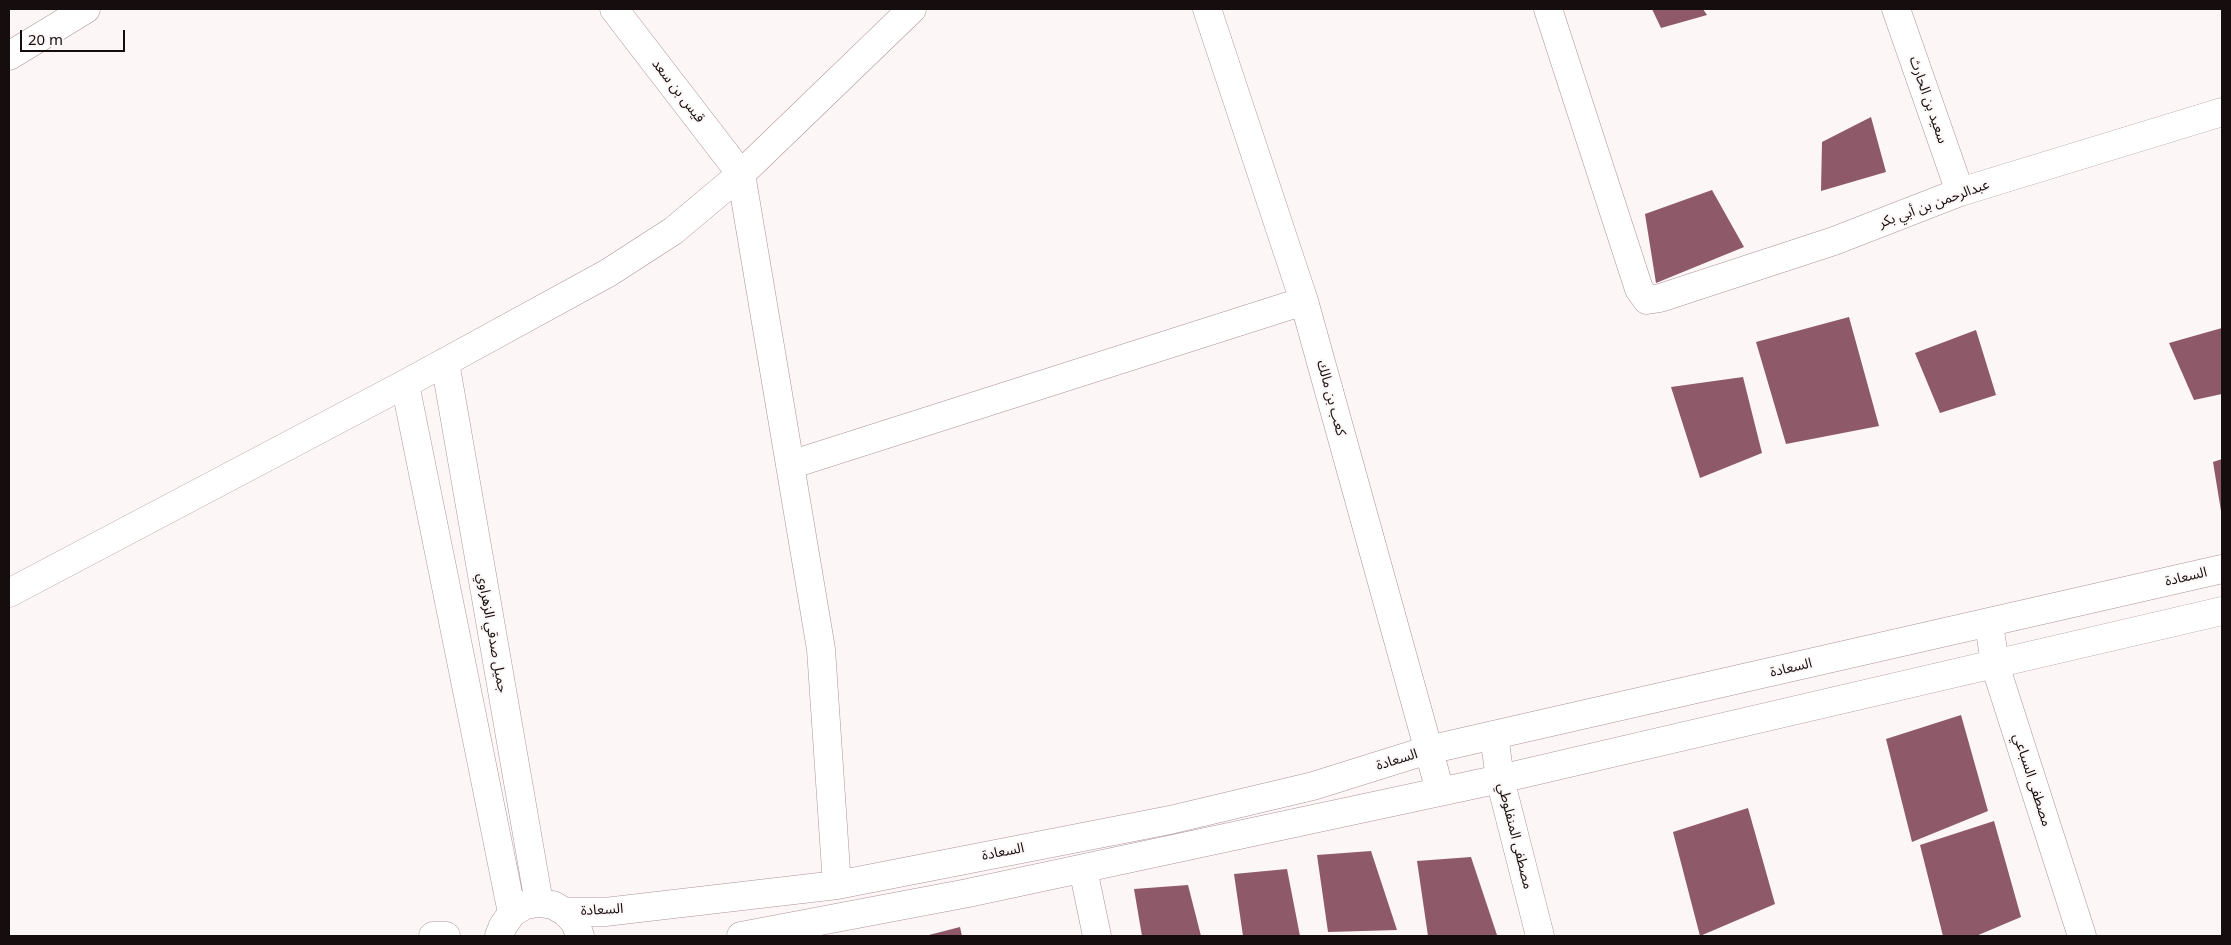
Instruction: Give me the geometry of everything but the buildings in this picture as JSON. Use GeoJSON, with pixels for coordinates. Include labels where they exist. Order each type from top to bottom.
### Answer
{"type":"FeatureCollection","features":[{"type":"Feature","properties":{"kind":"street"},"geometry":{"type":"LineString","coordinates":[[9,56],[86,9]]}},
{"type":"Feature","properties":{"kind":"street","name":"قيس بن سعد"},"geometry":{"type":"LineString","coordinates":[[614,9],[741,174]]}},
{"type":"Feature","properties":{"kind":"street"},"geometry":{"type":"LineString","coordinates":[[9,593],[405,384],[608,273],[673,231],[741,174],[912,9]]}},
{"type":"Feature","properties":{"kind":"street","name":"كعب بن مالك"},"geometry":{"type":"LineString","coordinates":[[1207,9],[1304,300],[1440,791]]}},
{"type":"Feature","properties":{"kind":"street","name":"عبدالرحمن بن أبي بكر"},"geometry":{"type":"LineString","coordinates":[[1548,9],[1639,289],[1647,300],[1660,298],[1834,241],[1960,192],[2222,112]]}},
{"type":"Feature","properties":{"kind":"street","name":"سعيد بن الحارث"},"geometry":{"type":"LineString","coordinates":[[1896,9],[1960,192]]}},
{"type":"Feature","properties":{"kind":"street"},"geometry":{"type":"LineString","coordinates":[[741,174],[821,649],[837,885]]}},
{"type":"Feature","properties":{"kind":"street"},"geometry":{"type":"LineString","coordinates":[[790,465],[1304,300]]}},
{"type":"Feature","properties":{"kind":"street","name":"جميل صدقي الزهراوي"},"geometry":{"type":"LineString","coordinates":[[445,362],[539,903]]}},
{"type":"Feature","properties":{"kind":"street"},"geometry":{"type":"LineString","coordinates":[[405,384],[506,925]]}},
{"type":"Feature","properties":{"kind":"street","name":"السعادة"},"geometry":{"type":"LineString","coordinates":[[565,912],[605,912],[837,885],[1170,820],[1313,786],[1428,750],[2222,569]]}},
{"type":"Feature","properties":{"kind":"street"},"geometry":{"type":"LineString","coordinates":[[741,936],[1082,869],[1500,779],[2222,611]]}},
{"type":"Feature","properties":{"kind":"street","name":"مصطفى السباعي"},"geometry":{"type":"LineString","coordinates":[[1989,623],[1995,665],[2082,936]]}},
{"type":"Feature","properties":{"kind":"street","name":"مصطفى المنفلوطي"},"geometry":{"type":"LineString","coordinates":[[1494,735],[1500,779],[1540,936]]}},
{"type":"Feature","properties":{"kind":"street"},"geometry":{"type":"LineString","coordinates":[[1082,869],[1096,936]]}},
{"type":"Feature","properties":{"kind":"street"},"geometry":{"type":"LineString","coordinates":[[506,925],[525,905],[539,903],[553,905],[565,912],[575,922],[580,936]]}},
{"type":"Feature","properties":{"kind":"street"},"geometry":{"type":"LineString","coordinates":[[433,936],[446,936]]}}]}
